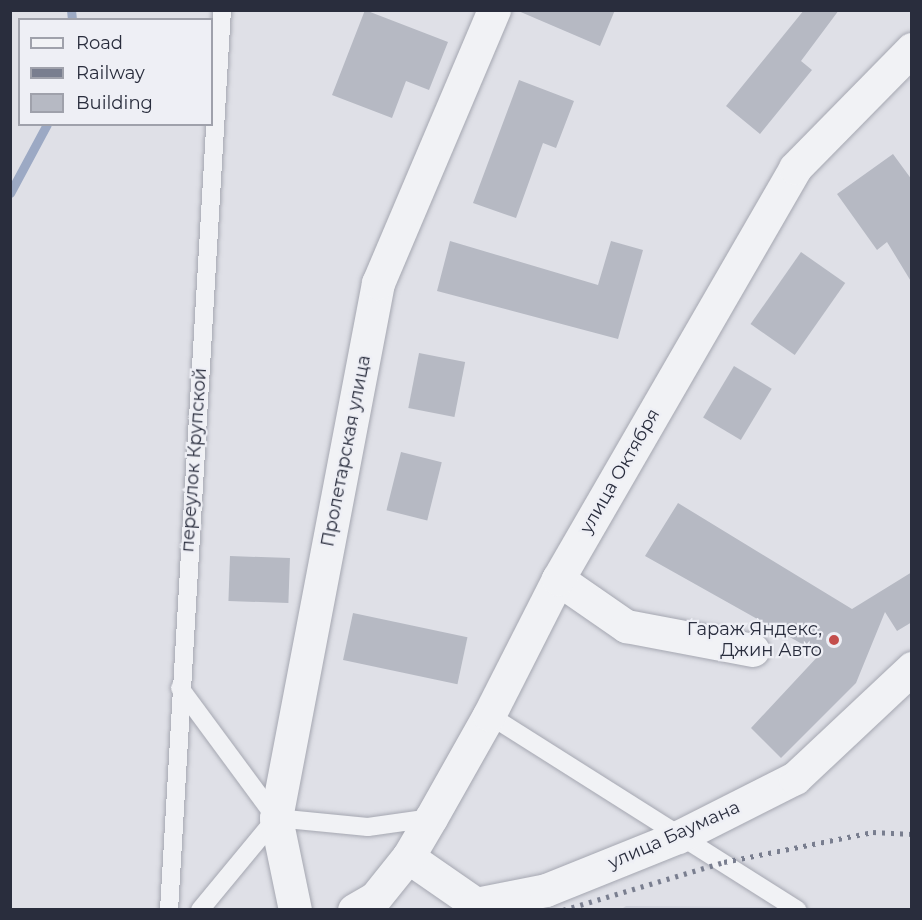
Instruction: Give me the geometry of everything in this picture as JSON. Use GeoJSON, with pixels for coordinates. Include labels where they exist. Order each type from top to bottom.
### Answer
{"type":"FeatureCollection","features":[{"type":"Feature","properties":{"kind":"street","name":"Пролетарская улица"},"geometry":{"type":"LineString","coordinates":[[295,909],[276,818],[378,283],[494,10]]}},
{"type":"Feature","properties":{"kind":"street","name":"улица Октября"},"geometry":{"type":"LineString","coordinates":[[354,909],[375,898],[408,857],[489,715],[558,579],[795,168],[912,48]]}},
{"type":"Feature","properties":{"kind":"street"},"geometry":{"type":"LineString","coordinates":[[558,579],[626,626],[753,650]]}},
{"type":"Feature","properties":{"kind":"street","name":"улица Баумана"},"geometry":{"type":"LineString","coordinates":[[408,857],[479,907],[546,890],[678,837],[795,778],[912,668]]}},
{"type":"Feature","properties":{"kind":"lane","name":"переулок Крупской"},"geometry":{"type":"LineString","coordinates":[[169,909],[180,688],[222,10]]}},
{"type":"Feature","properties":{"kind":"lane"},"geometry":{"type":"LineString","coordinates":[[180,688],[276,818],[369,827],[431,818]]}},
{"type":"Feature","properties":{"kind":"lane"},"geometry":{"type":"LineString","coordinates":[[489,715],[678,837],[798,909]]}},
{"type":"Feature","properties":{"kind":"lane"},"geometry":{"type":"LineString","coordinates":[[200,909],[276,818]]}},
{"type":"Feature","properties":{"kind":"shaded area"},"geometry":{"type":"Polygon","coordinates":[[[626,906],[842,908],[842,909],[620,910],[626,906]]]}},
{"type":"Feature","properties":{"kind":"building"},"geometry":{"type":"Polygon","coordinates":[[[365,10],[448,42],[429,90],[406,81],[392,118],[332,95],[365,10]]]}},
{"type":"Feature","properties":{"kind":"building"},"geometry":{"type":"Polygon","coordinates":[[[516,10],[615,10],[600,46],[516,10]]]}},
{"type":"Feature","properties":{"kind":"building"},"geometry":{"type":"Polygon","coordinates":[[[804,10],[839,10],[801,61],[812,70],[760,134],[726,106],[804,10]]]}},
{"type":"Feature","properties":{"kind":"building"},"geometry":{"type":"Polygon","coordinates":[[[519,80],[574,101],[556,148],[543,143],[516,218],[473,203],[519,80]]]}},
{"type":"Feature","properties":{"kind":"building"},"geometry":{"type":"Polygon","coordinates":[[[893,154],[912,180],[912,283],[887,242],[877,250],[837,194],[893,154]]]}},
{"type":"Feature","properties":{"kind":"building"},"geometry":{"type":"Polygon","coordinates":[[[450,241],[598,285],[611,241],[643,250],[618,339],[437,291],[450,241]]]}},
{"type":"Feature","properties":{"kind":"building"},"geometry":{"type":"Polygon","coordinates":[[[801,252],[845,283],[795,355],[751,324],[801,252]]]}},
{"type":"Feature","properties":{"kind":"building"},"geometry":{"type":"Polygon","coordinates":[[[419,353],[465,362],[454,417],[408,408],[419,353]]]}},
{"type":"Feature","properties":{"kind":"building"},"geometry":{"type":"Polygon","coordinates":[[[734,366],[772,389],[741,440],[703,417],[734,366]]]}},
{"type":"Feature","properties":{"kind":"building"},"geometry":{"type":"Polygon","coordinates":[[[401,452],[442,462],[427,520],[386,510],[401,452]]]}},
{"type":"Feature","properties":{"kind":"building","name":"Гараж Яндекс, Джин Авто"},"geometry":{"type":"Polygon","coordinates":[[[678,503],[852,609],[912,572],[912,622],[897,631],[885,612],[856,683],[781,758],[751,728],[820,654],[645,556],[678,503]]]}},
{"type":"Feature","properties":{"kind":"building"},"geometry":{"type":"Polygon","coordinates":[[[230,556],[290,558],[288,603],[228,601],[230,556]]]}},
{"type":"Feature","properties":{"kind":"building"},"geometry":{"type":"Polygon","coordinates":[[[353,613],[467,637],[457,684],[343,660],[353,613]]]}},
{"type":"Feature","properties":{"kind":"waterway"},"geometry":{"type":"LineString","coordinates":[[71,10],[72,18]]}},
{"type":"Feature","properties":{"kind":"waterway"},"geometry":{"type":"LineString","coordinates":[[10,193],[46,126]]}},
{"type":"Feature","properties":{"kind":"railway"},"geometry":{"type":"LineString","coordinates":[[563,910],[724,862],[873,832],[912,834]]}},
{"type":"Feature","properties":{"kind":"place","name":"Гараж Яндекс, Джин Авто"},"geometry":{"type":"Point","coordinates":[834,640]}}]}
